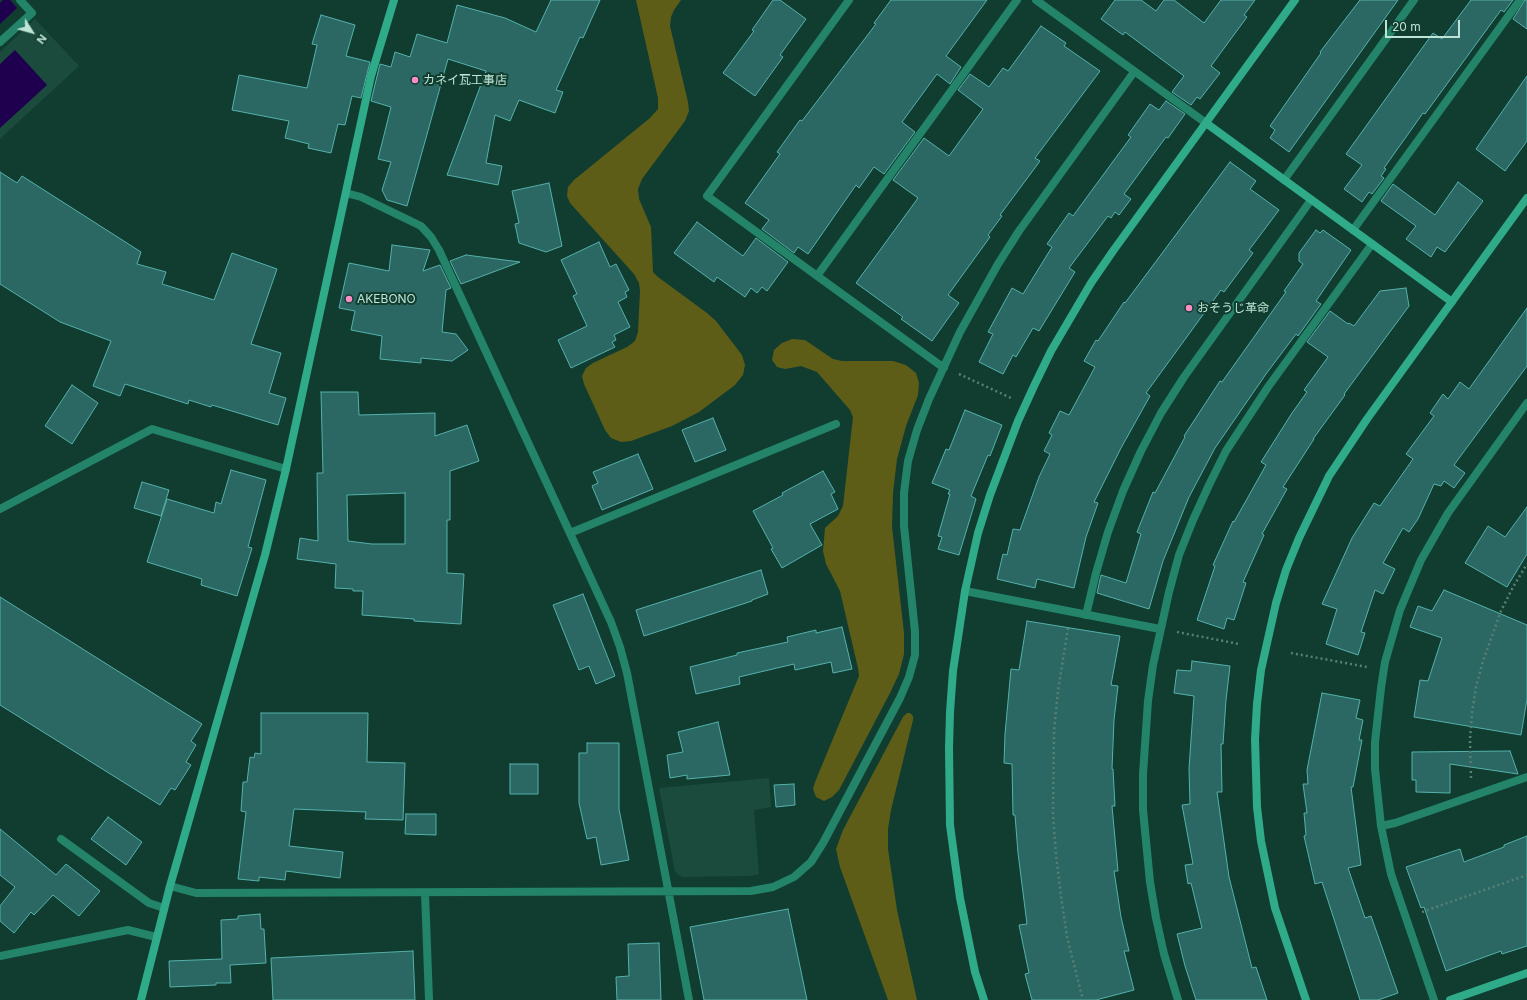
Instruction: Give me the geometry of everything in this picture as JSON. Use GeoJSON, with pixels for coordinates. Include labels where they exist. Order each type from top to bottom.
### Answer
{"type":"FeatureCollection","features":[{"type":"Feature","properties":{"kind":"street"},"geometry":{"type":"LineString","coordinates":[[0,42],[32,12],[20,0]]}},
{"type":"Feature","properties":{"kind":"street"},"geometry":{"type":"LineString","coordinates":[[141,1000],[170,886],[265,555],[286,469],[371,76],[394,0]]}},
{"type":"Feature","properties":{"kind":"street"},"geometry":{"type":"LineString","coordinates":[[849,0],[707,196],[944,368]]}},
{"type":"Feature","properties":{"kind":"street"},"geometry":{"type":"LineString","coordinates":[[817,276],[1017,0]]}},
{"type":"Feature","properties":{"kind":"street"},"geometry":{"type":"LineString","coordinates":[[1036,0],[1452,302]]}},
{"type":"Feature","properties":{"kind":"street"},"geometry":{"type":"LineString","coordinates":[[984,1000],[975,972],[960,898],[950,825],[950,712],[958,635],[965,591],[978,532],[1003,458],[1026,404],[1051,351],[1091,283],[1295,0]]}},
{"type":"Feature","properties":{"kind":"street"},"geometry":{"type":"LineString","coordinates":[[1284,180],[1414,0]]}},
{"type":"Feature","properties":{"kind":"street"},"geometry":{"type":"LineString","coordinates":[[1354,230],[1520,0]]}},
{"type":"Feature","properties":{"kind":"street"},"geometry":{"type":"LineString","coordinates":[[170,886],[196,893],[751,891],[773,887],[794,877],[811,862],[823,843],[900,698],[909,677],[914,655],[915,632],[904,526],[904,493],[908,461],[917,430],[929,399],[960,332],[978,298],[1019,231],[1134,72]]}},
{"type":"Feature","properties":{"kind":"street"},"geometry":{"type":"LineString","coordinates":[[346,193],[361,197],[420,226],[431,237],[442,257],[611,622],[624,660],[689,1000]]}},
{"type":"Feature","properties":{"kind":"street"},"geometry":{"type":"LineString","coordinates":[[1306,1000],[1275,908],[1261,841],[1257,807],[1255,738],[1261,670],[1268,637],[1286,570],[1299,538],[1326,482],[1351,441],[1527,198]]}},
{"type":"Feature","properties":{"kind":"street"},"geometry":{"type":"LineString","coordinates":[[1086,615],[1108,532],[1141,451],[1161,413],[1184,377],[1311,200]]}},
{"type":"Feature","properties":{"kind":"street"},"geometry":{"type":"LineString","coordinates":[[1178,1000],[1164,954],[1156,918],[1150,882],[1143,810],[1143,774],[1148,701],[1160,629],[1169,592],[1182,548],[1205,492],[1226,450],[1264,393],[1372,244]]}},
{"type":"Feature","properties":{"kind":"street"},"geometry":{"type":"LineString","coordinates":[[1434,1000],[1391,874],[1381,826],[1376,776],[1375,742],[1377,715],[1384,670],[1400,610],[1410,585],[1431,542],[1452,507],[1527,403]]}},
{"type":"Feature","properties":{"kind":"street"},"geometry":{"type":"LineString","coordinates":[[570,533],[836,424]]}},
{"type":"Feature","properties":{"kind":"street"},"geometry":{"type":"LineString","coordinates":[[0,509],[152,429],[286,469]]}},
{"type":"Feature","properties":{"kind":"street"},"geometry":{"type":"LineString","coordinates":[[965,591],[1160,629]]}},
{"type":"Feature","properties":{"kind":"street"},"geometry":{"type":"LineString","coordinates":[[1381,826],[1395,823],[1527,777]]}},
{"type":"Feature","properties":{"kind":"street"},"geometry":{"type":"LineString","coordinates":[[61,839],[149,903],[164,908]]}},
{"type":"Feature","properties":{"kind":"street"},"geometry":{"type":"LineString","coordinates":[[425,893],[429,1000]]}},
{"type":"Feature","properties":{"kind":"street"},"geometry":{"type":"LineString","coordinates":[[0,956],[128,930],[156,937]]}},
{"type":"Feature","properties":{"kind":"street"},"geometry":{"type":"LineString","coordinates":[[1450,1000],[1527,973]]}},
{"type":"Feature","properties":{"kind":"path"},"geometry":{"type":"LineString","coordinates":[[944,368],[1026,404]]}},
{"type":"Feature","properties":{"kind":"path"},"geometry":{"type":"LineString","coordinates":[[1475,795],[1471,780],[1470,739],[1476,687],[1483,661],[1501,611],[1527,564]]}},
{"type":"Feature","properties":{"kind":"path"},"geometry":{"type":"LineString","coordinates":[[1160,629],[1239,644]]}},
{"type":"Feature","properties":{"kind":"path"},"geometry":{"type":"LineString","coordinates":[[1067,633],[1059,684],[1054,731],[1053,814],[1060,896],[1067,937],[1083,1000]]}},
{"type":"Feature","properties":{"kind":"path"},"geometry":{"type":"LineString","coordinates":[[1291,653],[1384,670]]}},
{"type":"Feature","properties":{"kind":"path"},"geometry":{"type":"LineString","coordinates":[[1406,918],[1527,875]]}},
{"type":"Feature","properties":{"kind":"shaded area"},"geometry":{"type":"Polygon","coordinates":[[[3,0],[10,0],[17,8],[0,24],[0,3],[3,0]]]}},
{"type":"Feature","properties":{"kind":"shaded area"},"geometry":{"type":"Polygon","coordinates":[[[636,0],[681,0],[671,17],[670,26],[689,111],[685,121],[642,179],[638,189],[639,199],[651,227],[653,272],[716,321],[742,355],[745,365],[743,375],[735,385],[699,412],[672,426],[631,441],[621,442],[611,438],[605,430],[584,384],[582,376],[586,368],[593,363],[627,347],[635,341],[638,332],[639,283],[634,274],[570,203],[567,196],[568,187],[574,180],[650,118],[658,109],[658,98],[636,0]]]}},
{"type":"Feature","properties":{"kind":"shaded area"},"geometry":{"type":"Polygon","coordinates":[[[35,19],[79,66],[0,139],[0,52],[35,19]]]}},
{"type":"Feature","properties":{"kind":"shaded area"},"geometry":{"type":"Polygon","coordinates":[[[15,50],[47,85],[0,128],[0,64],[15,50]]]}},
{"type":"Feature","properties":{"kind":"shaded area"},"geometry":{"type":"Polygon","coordinates":[[[792,339],[805,340],[833,359],[842,361],[893,361],[906,365],[916,373],[919,383],[918,395],[906,426],[897,459],[893,493],[892,527],[904,633],[904,654],[899,674],[890,693],[839,790],[832,797],[824,801],[816,797],[813,789],[859,676],[840,591],[826,564],[823,551],[825,528],[838,516],[843,506],[853,417],[850,410],[817,372],[801,366],[785,369],[777,367],[772,360],[774,350],[782,343],[792,339]]]}},
{"type":"Feature","properties":{"kind":"shaded area"},"geometry":{"type":"Polygon","coordinates":[[[907,713],[910,713],[913,716],[913,720],[891,810],[888,829],[888,849],[897,910],[917,1000],[888,1000],[840,867],[836,849],[843,830],[903,717],[907,713]]]}},
{"type":"Feature","properties":{"kind":"shaded area"},"geometry":{"type":"Polygon","coordinates":[[[769,778],[771,807],[754,810],[759,874],[750,876],[682,877],[675,872],[659,788],[769,778]]]}},
{"type":"Feature","properties":{"kind":"building"},"geometry":{"type":"Polygon","coordinates":[[[551,0],[600,0],[583,38],[580,37],[556,90],[563,92],[555,113],[519,100],[510,121],[495,115],[486,163],[502,166],[498,185],[447,175],[486,71],[448,59],[407,206],[387,200],[382,190],[391,162],[378,159],[391,107],[371,101],[380,64],[391,67],[395,52],[410,57],[417,34],[447,43],[457,5],[505,18],[536,32],[551,0]]]}},
{"type":"Feature","properties":{"kind":"building"},"geometry":{"type":"Polygon","coordinates":[[[773,0],[780,0],[806,19],[780,55],[783,57],[755,96],[723,73],[754,31],[752,30],[773,0]]]}},
{"type":"Feature","properties":{"kind":"building"},"geometry":{"type":"Polygon","coordinates":[[[891,0],[987,0],[946,56],[961,67],[950,84],[937,74],[902,122],[915,132],[884,174],[874,167],[859,188],[856,185],[808,254],[798,247],[794,253],[762,229],[769,220],[745,203],[780,154],[777,152],[800,120],[802,121],[876,24],[874,23],[891,0]]]}},
{"type":"Feature","properties":{"kind":"building"},"geometry":{"type":"Polygon","coordinates":[[[1115,0],[1141,0],[1156,11],[1164,0],[1174,0],[1204,23],[1221,0],[1255,0],[1244,15],[1247,17],[1211,66],[1220,73],[1200,99],[1197,97],[1191,105],[1172,92],[1184,76],[1125,32],[1123,35],[1101,19],[1115,0]]]}},
{"type":"Feature","properties":{"kind":"building"},"geometry":{"type":"Polygon","coordinates":[[[1360,0],[1398,0],[1289,152],[1270,138],[1275,130],[1270,126],[1321,53],[1320,52],[1360,0]]]}},
{"type":"Feature","properties":{"kind":"building"},"geometry":{"type":"Polygon","coordinates":[[[1471,0],[1513,0],[1504,12],[1501,10],[1425,114],[1423,113],[1384,168],[1386,169],[1381,176],[1384,178],[1372,194],[1369,192],[1362,202],[1344,189],[1362,165],[1346,154],[1433,33],[1442,39],[1471,0]]]}},
{"type":"Feature","properties":{"kind":"building"},"geometry":{"type":"Polygon","coordinates":[[[1525,0],[1527,0],[1527,29],[1513,19],[1525,0]]]}},
{"type":"Feature","properties":{"kind":"building"},"geometry":{"type":"Polygon","coordinates":[[[321,15],[355,25],[346,56],[370,62],[361,98],[352,96],[345,125],[338,124],[331,153],[308,148],[309,144],[285,138],[289,121],[232,110],[239,75],[307,88],[317,45],[312,44],[321,15]]]}},
{"type":"Feature","properties":{"kind":"building"},"geometry":{"type":"Polygon","coordinates":[[[1041,26],[1066,43],[1064,46],[1100,71],[1035,158],[1040,161],[1000,215],[1002,216],[988,235],[990,237],[948,295],[959,303],[932,341],[901,319],[903,317],[856,283],[918,198],[893,180],[924,138],[949,156],[983,109],[958,90],[970,74],[989,87],[1003,68],[1008,71],[1041,26]]]}},
{"type":"Feature","properties":{"kind":"building"},"geometry":{"type":"Polygon","coordinates":[[[1527,76],[1527,141],[1505,171],[1476,149],[1527,76]]]}},
{"type":"Feature","properties":{"kind":"building"},"geometry":{"type":"Polygon","coordinates":[[[1166,101],[1185,114],[1124,194],[1131,199],[1119,215],[1115,212],[1111,218],[1108,216],[1069,268],[1075,272],[1039,331],[1033,328],[1016,357],[1013,355],[1003,374],[979,362],[993,334],[988,332],[1012,288],[1023,294],[1052,247],[1047,244],[1069,213],[1073,216],[1131,137],[1128,135],[1150,104],[1159,110],[1166,101]]]}},
{"type":"Feature","properties":{"kind":"building"},"geometry":{"type":"Polygon","coordinates":[[[1230,162],[1256,181],[1250,189],[1279,210],[1249,250],[1253,253],[1224,292],[1221,290],[1146,393],[1150,396],[1121,448],[1094,502],[1098,503],[1086,537],[1074,588],[1037,579],[1035,588],[997,579],[1003,554],[1007,555],[1013,529],[1020,530],[1039,477],[1050,454],[1044,451],[1052,435],[1049,433],[1060,411],[1069,415],[1095,367],[1084,361],[1096,340],[1098,341],[1124,302],[1125,303],[1230,162]]]}},
{"type":"Feature","properties":{"kind":"building"},"geometry":{"type":"Polygon","coordinates":[[[0,172],[17,183],[22,176],[141,252],[137,264],[166,272],[162,284],[214,300],[232,253],[277,269],[251,344],[281,353],[269,393],[286,398],[278,425],[212,405],[211,407],[189,400],[188,404],[125,384],[120,396],[93,386],[111,341],[60,322],[0,284],[0,172]]]}},
{"type":"Feature","properties":{"kind":"building"},"geometry":{"type":"Polygon","coordinates":[[[1458,182],[1483,201],[1445,252],[1437,247],[1431,257],[1406,239],[1416,226],[1381,201],[1393,184],[1435,215],[1458,182]]]}},
{"type":"Feature","properties":{"kind":"building"},"geometry":{"type":"Polygon","coordinates":[[[549,183],[562,246],[546,252],[519,243],[515,224],[519,223],[512,191],[549,183]]]}},
{"type":"Feature","properties":{"kind":"building"},"geometry":{"type":"Polygon","coordinates":[[[697,222],[743,256],[756,238],[788,262],[767,291],[762,287],[757,293],[751,288],[745,297],[717,277],[714,282],[674,253],[697,222]]]}},
{"type":"Feature","properties":{"kind":"building"},"geometry":{"type":"Polygon","coordinates":[[[1316,230],[1320,233],[1323,230],[1351,250],[1316,301],[1321,304],[1298,336],[1296,334],[1266,374],[1215,448],[1189,497],[1163,561],[1149,609],[1097,593],[1101,575],[1126,583],[1141,534],[1137,532],[1153,492],[1155,493],[1185,437],[1184,436],[1220,381],[1222,382],[1286,292],[1284,291],[1303,264],[1299,261],[1299,253],[1316,230]]]}},
{"type":"Feature","properties":{"kind":"building"},"geometry":{"type":"Polygon","coordinates":[[[599,242],[610,267],[616,264],[629,290],[625,292],[627,297],[618,302],[630,327],[614,335],[616,340],[612,342],[615,347],[571,368],[558,340],[587,326],[573,296],[577,294],[561,260],[599,242]]]}},
{"type":"Feature","properties":{"kind":"building"},"geometry":{"type":"Polygon","coordinates":[[[392,245],[430,250],[423,271],[440,265],[451,288],[446,290],[442,332],[456,334],[468,350],[452,361],[421,358],[421,363],[380,359],[382,336],[351,330],[355,311],[339,308],[349,263],[389,271],[392,245]]]}},
{"type":"Feature","properties":{"kind":"building"},"geometry":{"type":"Polygon","coordinates":[[[466,255],[520,262],[461,284],[450,261],[466,255]]]}},
{"type":"Feature","properties":{"kind":"building"},"geometry":{"type":"Polygon","coordinates":[[[1406,288],[1409,306],[1344,394],[1345,395],[1313,439],[1283,487],[1287,489],[1262,534],[1264,535],[1243,582],[1246,583],[1234,620],[1227,618],[1224,629],[1197,620],[1215,566],[1213,565],[1233,521],[1234,522],[1266,465],[1261,462],[1307,392],[1304,390],[1328,357],[1307,342],[1330,311],[1348,324],[1349,323],[1354,326],[1380,291],[1406,288]]]}},
{"type":"Feature","properties":{"kind":"building"},"geometry":{"type":"Polygon","coordinates":[[[1527,308],[1527,366],[1454,465],[1465,473],[1454,488],[1444,481],[1441,486],[1434,484],[1418,519],[1409,532],[1403,528],[1383,563],[1395,569],[1383,594],[1375,590],[1361,632],[1365,633],[1358,655],[1326,644],[1337,609],[1322,604],[1352,538],[1374,503],[1380,506],[1413,459],[1406,454],[1434,416],[1430,413],[1443,394],[1448,399],[1460,382],[1469,389],[1527,308]]]}},
{"type":"Feature","properties":{"kind":"building"},"geometry":{"type":"Polygon","coordinates":[[[72,385],[98,403],[72,444],[45,426],[72,385]]]}},
{"type":"Feature","properties":{"kind":"building"},"geometry":{"type":"Polygon","coordinates":[[[321,392],[358,392],[359,415],[435,413],[435,436],[467,425],[479,461],[450,471],[450,520],[447,520],[447,573],[464,574],[461,624],[414,621],[414,619],[362,615],[363,591],[335,588],[336,564],[297,559],[300,538],[318,541],[317,473],[323,473],[321,392]],[[405,493],[347,495],[348,541],[372,544],[405,544],[405,493]]]}},
{"type":"Feature","properties":{"kind":"building"},"geometry":{"type":"Polygon","coordinates":[[[965,410],[1002,425],[990,456],[988,455],[971,496],[976,499],[959,555],[938,549],[942,537],[938,536],[950,490],[932,483],[946,449],[949,450],[965,410]]]}},
{"type":"Feature","properties":{"kind":"building"},"geometry":{"type":"Polygon","coordinates":[[[713,418],[726,450],[695,462],[682,430],[713,418]]]}},
{"type":"Feature","properties":{"kind":"building"},"geometry":{"type":"Polygon","coordinates":[[[638,454],[653,489],[602,510],[592,486],[598,483],[593,472],[638,454]]]}},
{"type":"Feature","properties":{"kind":"building"},"geometry":{"type":"Polygon","coordinates":[[[231,470],[266,480],[248,547],[252,548],[237,596],[201,585],[202,579],[147,562],[167,499],[214,513],[216,502],[221,504],[231,470]]]}},
{"type":"Feature","properties":{"kind":"building"},"geometry":{"type":"Polygon","coordinates":[[[823,471],[835,492],[831,494],[838,509],[810,524],[822,545],[782,568],[753,511],[783,495],[782,493],[823,471]]]}},
{"type":"Feature","properties":{"kind":"building"},"geometry":{"type":"Polygon","coordinates":[[[142,482],[169,490],[161,516],[134,508],[142,482]]]}},
{"type":"Feature","properties":{"kind":"building"},"geometry":{"type":"Polygon","coordinates":[[[1527,507],[1527,554],[1507,587],[1465,563],[1488,526],[1505,537],[1527,507]]]}},
{"type":"Feature","properties":{"kind":"building"},"geometry":{"type":"Polygon","coordinates":[[[761,570],[768,594],[752,601],[644,636],[636,610],[761,570]]]}},
{"type":"Feature","properties":{"kind":"building"},"geometry":{"type":"Polygon","coordinates":[[[1444,590],[1527,625],[1527,699],[1521,735],[1414,717],[1420,680],[1428,681],[1442,638],[1410,627],[1418,606],[1432,611],[1444,590]]]}},
{"type":"Feature","properties":{"kind":"building"},"geometry":{"type":"Polygon","coordinates":[[[583,594],[615,676],[596,684],[589,666],[579,670],[553,605],[583,594]]]}},
{"type":"Feature","properties":{"kind":"building"},"geometry":{"type":"Polygon","coordinates":[[[0,597],[202,724],[191,741],[196,745],[186,762],[191,765],[175,790],[171,788],[160,805],[0,705],[0,597]]]}},
{"type":"Feature","properties":{"kind":"building"},"geometry":{"type":"Polygon","coordinates":[[[1027,621],[1120,636],[1111,685],[1118,686],[1114,720],[1112,769],[1115,806],[1112,806],[1118,871],[1114,871],[1121,917],[1129,951],[1124,951],[1134,990],[1096,1000],[1032,1000],[1025,974],[1029,973],[1019,925],[1027,924],[1015,815],[1013,815],[1012,764],[1004,763],[1011,669],[1019,670],[1027,621]]]}},
{"type":"Feature","properties":{"kind":"building"},"geometry":{"type":"Polygon","coordinates":[[[842,627],[852,669],[833,673],[831,662],[795,670],[794,664],[739,677],[740,684],[696,694],[690,667],[737,655],[737,653],[788,642],[787,637],[816,630],[816,633],[842,627]]]}},
{"type":"Feature","properties":{"kind":"building"},"geometry":{"type":"Polygon","coordinates":[[[1192,661],[1230,666],[1223,744],[1221,744],[1222,792],[1217,792],[1229,877],[1252,968],[1256,967],[1267,1000],[1196,1000],[1177,934],[1202,928],[1191,883],[1188,884],[1185,865],[1193,864],[1182,805],[1190,804],[1189,769],[1194,696],[1174,693],[1177,670],[1191,671],[1192,661]]]}},
{"type":"Feature","properties":{"kind":"building"},"geometry":{"type":"Polygon","coordinates":[[[1322,693],[1360,700],[1356,718],[1363,720],[1359,740],[1362,740],[1353,787],[1351,787],[1361,865],[1348,868],[1365,918],[1371,916],[1398,993],[1378,1000],[1360,1000],[1322,882],[1315,884],[1304,836],[1306,835],[1304,813],[1307,813],[1303,784],[1308,784],[1307,770],[1322,693]]]}},
{"type":"Feature","properties":{"kind":"building"},"geometry":{"type":"Polygon","coordinates":[[[261,713],[368,713],[367,762],[405,763],[403,820],[365,819],[366,812],[294,809],[289,846],[343,852],[340,878],[286,871],[285,880],[259,877],[259,881],[238,879],[246,812],[241,811],[243,782],[247,782],[250,757],[254,758],[255,753],[261,754],[261,713]]]}},
{"type":"Feature","properties":{"kind":"building"},"geometry":{"type":"Polygon","coordinates":[[[718,722],[730,775],[687,779],[687,775],[670,778],[667,755],[683,752],[678,732],[718,722]]]}},
{"type":"Feature","properties":{"kind":"building"},"geometry":{"type":"Polygon","coordinates":[[[587,743],[619,743],[619,809],[629,860],[601,865],[596,837],[587,839],[579,803],[579,753],[587,753],[587,743]]]}},
{"type":"Feature","properties":{"kind":"building"},"geometry":{"type":"Polygon","coordinates":[[[1510,751],[1518,774],[1450,764],[1450,793],[1416,792],[1416,780],[1412,780],[1412,752],[1510,751]]]}},
{"type":"Feature","properties":{"kind":"building"},"geometry":{"type":"Polygon","coordinates":[[[510,764],[538,764],[538,794],[510,794],[510,764]]]}},
{"type":"Feature","properties":{"kind":"building"},"geometry":{"type":"Polygon","coordinates":[[[794,784],[795,805],[776,807],[774,785],[794,784]]]}},
{"type":"Feature","properties":{"kind":"building"},"geometry":{"type":"Polygon","coordinates":[[[406,814],[436,814],[436,835],[405,834],[406,814]]]}},
{"type":"Feature","properties":{"kind":"building"},"geometry":{"type":"Polygon","coordinates":[[[108,817],[142,842],[126,865],[91,839],[108,817]]]}},
{"type":"Feature","properties":{"kind":"building"},"geometry":{"type":"Polygon","coordinates":[[[0,829],[56,875],[66,864],[100,891],[79,916],[53,895],[34,915],[31,912],[14,933],[0,921],[0,906],[15,887],[0,875],[0,829]]]}},
{"type":"Feature","properties":{"kind":"building"},"geometry":{"type":"Polygon","coordinates":[[[1527,836],[1527,946],[1502,954],[1501,951],[1446,971],[1424,907],[1421,908],[1406,867],[1460,849],[1464,862],[1504,847],[1504,845],[1527,836]]]}},
{"type":"Feature","properties":{"kind":"building"},"geometry":{"type":"Polygon","coordinates":[[[788,909],[807,1000],[704,1000],[690,927],[788,909]]]}},
{"type":"Feature","properties":{"kind":"building"},"geometry":{"type":"Polygon","coordinates":[[[260,914],[261,929],[264,929],[266,963],[230,965],[231,983],[170,987],[169,961],[222,959],[221,920],[238,919],[238,916],[260,914]]]}},
{"type":"Feature","properties":{"kind":"building"},"geometry":{"type":"Polygon","coordinates":[[[659,943],[661,1000],[617,1000],[616,977],[629,976],[628,944],[659,943]]]}},
{"type":"Feature","properties":{"kind":"building"},"geometry":{"type":"Polygon","coordinates":[[[413,951],[415,1000],[273,1000],[271,958],[413,951]]]}},
{"type":"Feature","properties":{"kind":"place","name":"カネイ瓦工事店"},"geometry":{"type":"Point","coordinates":[415,80]}},
{"type":"Feature","properties":{"kind":"place","name":"AKEBONO"},"geometry":{"type":"Point","coordinates":[349,299]}},
{"type":"Feature","properties":{"kind":"place","name":"おそうじ革命"},"geometry":{"type":"Point","coordinates":[1189,308]}}]}
